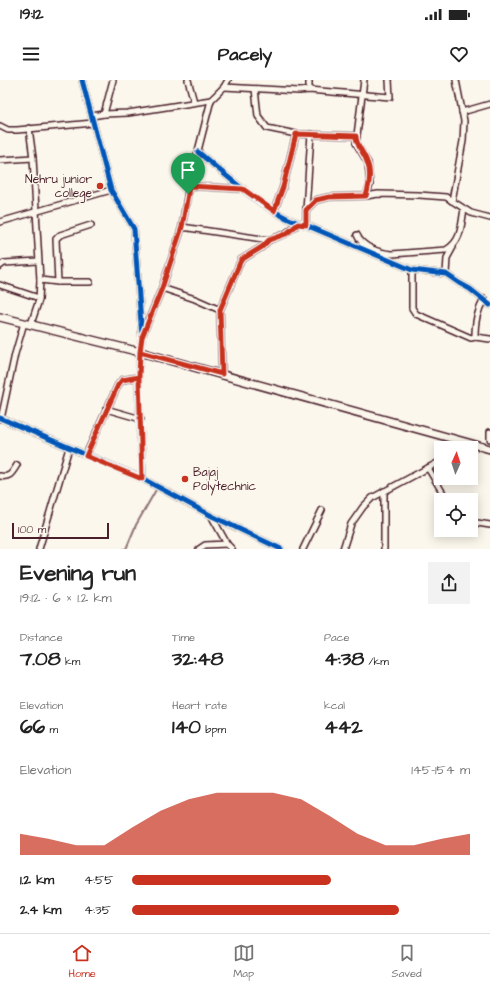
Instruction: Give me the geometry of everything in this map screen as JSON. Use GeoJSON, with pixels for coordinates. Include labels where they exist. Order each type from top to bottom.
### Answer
{"type":"FeatureCollection","features":[{"type":"Feature","properties":{"kind":"main road"},"geometry":{"type":"LineString","coordinates":[[0,317],[222,374],[461,441]]}},
{"type":"Feature","properties":{"kind":"main road"},"geometry":{"type":"LineString","coordinates":[[478,446],[490,449]]}},
{"type":"Feature","properties":{"kind":"street"},"geometry":{"type":"LineString","coordinates":[[82,80],[111,190],[134,229],[142,337],[139,377],[142,479]]}},
{"type":"Feature","properties":{"kind":"street"},"geometry":{"type":"LineString","coordinates":[[104,114],[113,80]]}},
{"type":"Feature","properties":{"kind":"street"},"geometry":{"type":"LineString","coordinates":[[188,80],[194,102]]}},
{"type":"Feature","properties":{"kind":"street"},"geometry":{"type":"LineString","coordinates":[[142,337],[162,288],[182,227],[189,186],[211,100],[224,87],[228,80]]}},
{"type":"Feature","properties":{"kind":"street"},"geometry":{"type":"LineString","coordinates":[[309,80],[309,90]]}},
{"type":"Feature","properties":{"kind":"street"},"geometry":{"type":"LineString","coordinates":[[364,80],[356,143],[368,163],[370,185],[366,196]]}},
{"type":"Feature","properties":{"kind":"street"},"geometry":{"type":"LineString","coordinates":[[224,87],[299,91],[309,90],[390,96],[389,80]]}},
{"type":"Feature","properties":{"kind":"street"},"geometry":{"type":"LineString","coordinates":[[452,201],[463,141],[464,121],[456,80]]}},
{"type":"Feature","properties":{"kind":"street"},"geometry":{"type":"LineString","coordinates":[[255,89],[258,116],[267,128],[296,134],[356,136]]}},
{"type":"Feature","properties":{"kind":"street"},"geometry":{"type":"LineString","coordinates":[[92,116],[128,113],[211,100]]}},
{"type":"Feature","properties":{"kind":"street"},"geometry":{"type":"LineString","coordinates":[[462,112],[490,104]]}},
{"type":"Feature","properties":{"kind":"street"},"geometry":{"type":"LineString","coordinates":[[0,126],[8,130],[17,130],[93,123]]}},
{"type":"Feature","properties":{"kind":"street"},"geometry":{"type":"LineString","coordinates":[[29,128],[33,158],[40,280],[39,298],[15,354],[1,418],[142,479],[212,516],[281,549]]}},
{"type":"Feature","properties":{"kind":"street"},"geometry":{"type":"LineString","coordinates":[[274,211],[283,187],[296,134]]}},
{"type":"Feature","properties":{"kind":"street"},"geometry":{"type":"LineString","coordinates":[[306,225],[311,134]]}},
{"type":"Feature","properties":{"kind":"street"},"geometry":{"type":"LineString","coordinates":[[198,152],[243,189],[274,211],[298,224],[306,225],[412,270],[446,274],[484,299],[490,305]]}},
{"type":"Feature","properties":{"kind":"street"},"geometry":{"type":"LineString","coordinates":[[0,160],[33,158]]}},
{"type":"Feature","properties":{"kind":"street"},"geometry":{"type":"LineString","coordinates":[[189,186],[243,189]]}},
{"type":"Feature","properties":{"kind":"street"},"geometry":{"type":"LineString","coordinates":[[0,222],[111,190]]}},
{"type":"Feature","properties":{"kind":"street"},"geometry":{"type":"LineString","coordinates":[[306,210],[316,200],[329,197],[366,196],[378,194],[419,195],[446,197],[471,214],[490,218]]}},
{"type":"Feature","properties":{"kind":"street"},"geometry":{"type":"LineString","coordinates":[[446,274],[447,258],[459,238],[464,209]]}},
{"type":"Feature","properties":{"kind":"street"},"geometry":{"type":"LineString","coordinates":[[222,374],[220,310],[241,260],[262,247],[269,240],[286,234],[298,224]]}},
{"type":"Feature","properties":{"kind":"street"},"geometry":{"type":"LineString","coordinates":[[58,282],[56,239],[60,235],[91,225]]}},
{"type":"Feature","properties":{"kind":"street"},"geometry":{"type":"LineString","coordinates":[[182,227],[269,240]]}},
{"type":"Feature","properties":{"kind":"street"},"geometry":{"type":"LineString","coordinates":[[357,235],[365,244],[383,253],[392,254],[446,250],[453,246]]}},
{"type":"Feature","properties":{"kind":"street"},"geometry":{"type":"LineString","coordinates":[[0,266],[4,263],[38,261]]}},
{"type":"Feature","properties":{"kind":"street"},"geometry":{"type":"LineString","coordinates":[[412,270],[412,308],[416,314],[471,338],[475,336],[490,339]]}},
{"type":"Feature","properties":{"kind":"street"},"geometry":{"type":"LineString","coordinates":[[40,280],[58,282],[90,282]]}},
{"type":"Feature","properties":{"kind":"street"},"geometry":{"type":"LineString","coordinates":[[0,286],[39,298]]}},
{"type":"Feature","properties":{"kind":"street"},"geometry":{"type":"LineString","coordinates":[[162,288],[195,299],[220,310]]}},
{"type":"Feature","properties":{"kind":"street"},"geometry":{"type":"LineString","coordinates":[[475,336],[475,321],[478,309],[484,299]]}},
{"type":"Feature","properties":{"kind":"street"},"geometry":{"type":"LineString","coordinates":[[86,456],[106,409],[120,382],[122,380],[139,377]]}},
{"type":"Feature","properties":{"kind":"street"},"geometry":{"type":"LineString","coordinates":[[106,409],[141,419]]}},
{"type":"Feature","properties":{"kind":"street"},"geometry":{"type":"LineString","coordinates":[[490,432],[490,439]]}},
{"type":"Feature","properties":{"kind":"street"},"geometry":{"type":"LineString","coordinates":[[39,549],[69,448]]}},
{"type":"Feature","properties":{"kind":"street"},"geometry":{"type":"LineString","coordinates":[[0,476],[10,476],[17,465]]}},
{"type":"Feature","properties":{"kind":"street"},"geometry":{"type":"LineString","coordinates":[[343,549],[351,524],[362,507],[372,498],[434,465]]}},
{"type":"Feature","properties":{"kind":"street"},"geometry":{"type":"LineString","coordinates":[[428,468],[444,493]]}},
{"type":"Feature","properties":{"kind":"street"},"geometry":{"type":"LineString","coordinates":[[384,492],[384,549]]}},
{"type":"Feature","properties":{"kind":"street"},"geometry":{"type":"LineString","coordinates":[[303,549],[322,510]]}},
{"type":"Feature","properties":{"kind":"street"},"geometry":{"type":"LineString","coordinates":[[212,516],[232,549]]}},
{"type":"Feature","properties":{"kind":"street"},"geometry":{"type":"LineString","coordinates":[[478,523],[490,525]]}},
{"type":"Feature","properties":{"kind":"street"},"geometry":{"type":"LineString","coordinates":[[199,549],[205,545],[228,544]]}},
{"type":"Feature","properties":{"kind":"waterway"},"geometry":{"type":"LineString","coordinates":[[124,549],[126,549],[136,525],[157,488]]}},
{"type":"Feature","properties":{"kind":"cycle path"},"geometry":{"type":"LineString","coordinates":[[82,80],[111,190],[134,229],[142,337],[139,390],[143,479]]}},
{"type":"Feature","properties":{"kind":"cycle path"},"geometry":{"type":"LineString","coordinates":[[198,152],[249,194],[279,214],[412,270],[446,274],[470,289],[490,305]]}},
{"type":"Feature","properties":{"kind":"cycle path"},"geometry":{"type":"LineString","coordinates":[[0,418],[143,479],[212,516],[281,549]]}},
{"type":"Feature","properties":{"kind":"place","name":"Nehru junior college"},"geometry":{"type":"Point","coordinates":[100,186]}},
{"type":"Feature","properties":{"kind":"place","name":"Bajaj Polytechnic"},"geometry":{"type":"Point","coordinates":[185,479]}},
{"type":"Feature","properties":{"kind":"route"},"geometry":{"type":"LineString","coordinates":[[188,194],[182,227],[162,288],[142,337],[140,352],[139,377],[122,380],[120,382],[106,409],[86,456],[142,479],[139,377],[140,352],[222,374],[220,310],[241,260],[262,247],[269,240],[286,234],[298,224],[306,225],[306,210],[316,200],[329,197],[366,196],[370,185],[368,163],[356,143],[356,136],[296,134],[283,187],[274,211],[243,189],[189,186],[188,194]]}}]}
